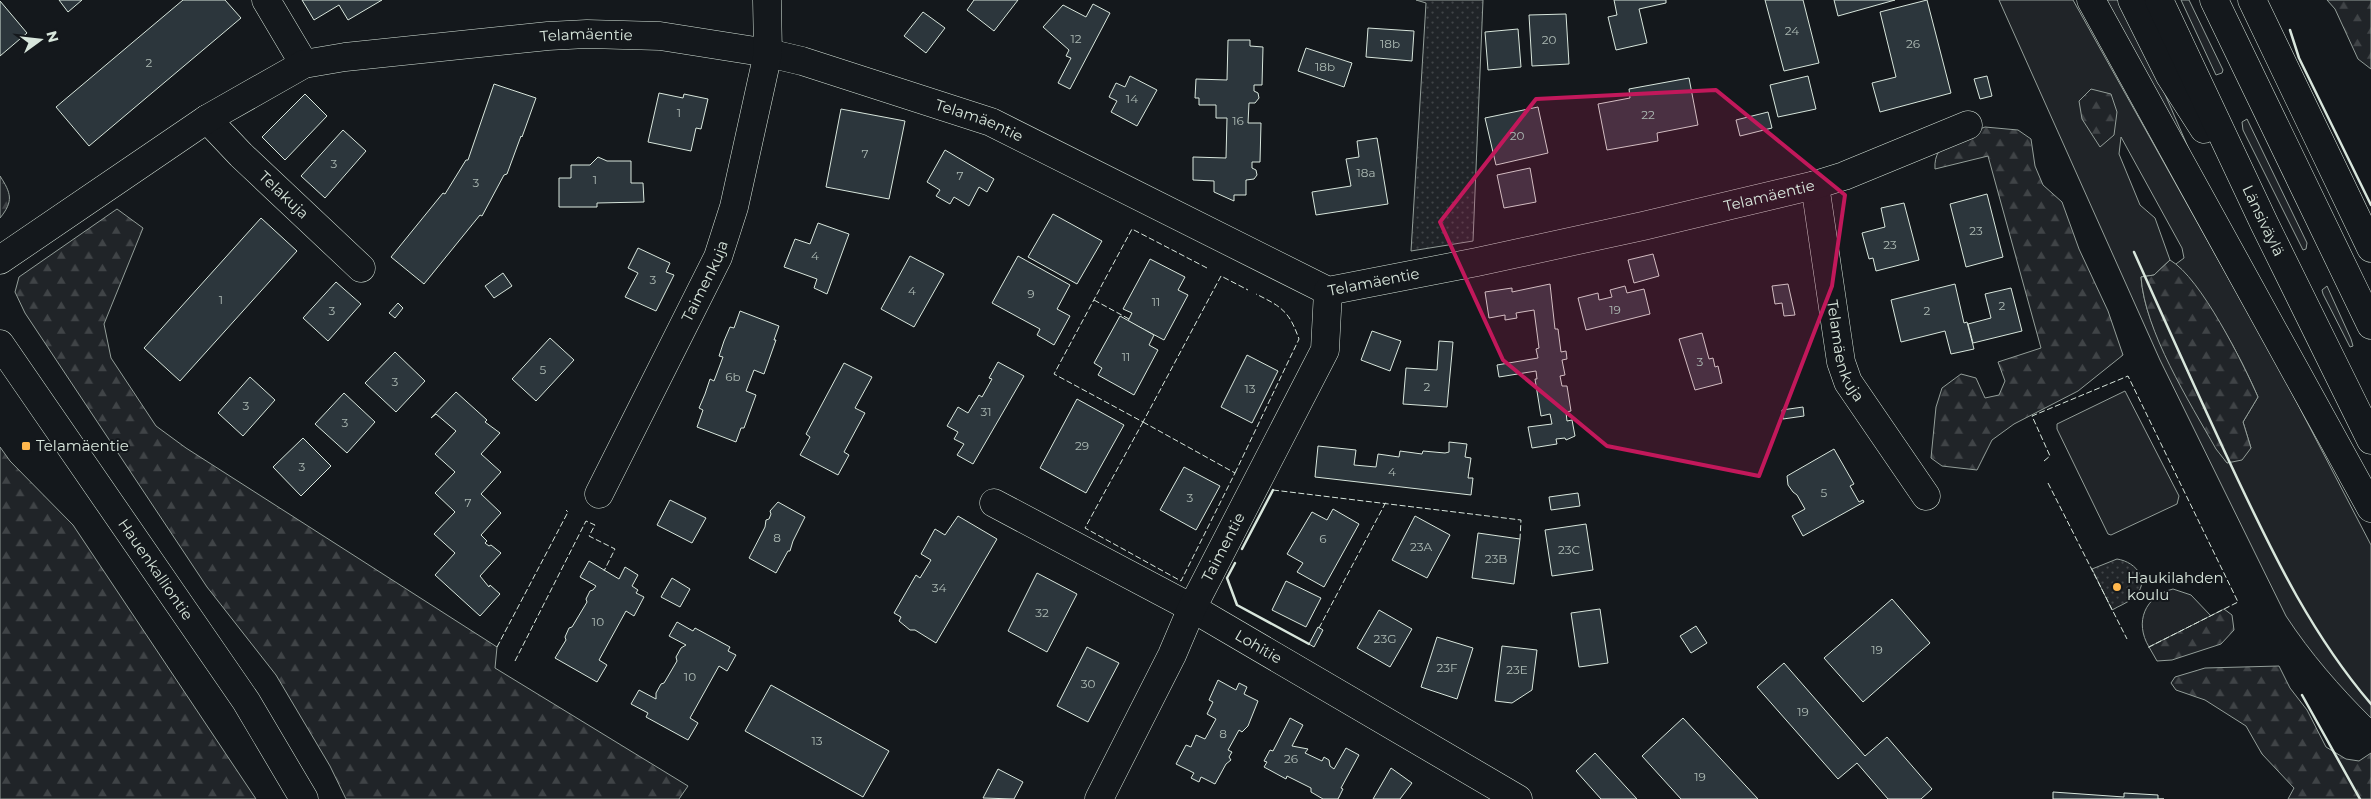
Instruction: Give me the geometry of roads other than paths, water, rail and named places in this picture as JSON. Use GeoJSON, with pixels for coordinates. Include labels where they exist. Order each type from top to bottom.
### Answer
{"type":"FeatureCollection","features":[{"type":"Feature","properties":{"kind":"main road"},"geometry":{"type":"LineString","coordinates":[[266,0],[304,64]]}},
{"type":"Feature","properties":{"kind":"main road","name":"Taimenkuja"},"geometry":{"type":"LineString","coordinates":[[599,494],[718,257],[734,207],[768,53],[767,0]]}},
{"type":"Feature","properties":{"kind":"main road"},"geometry":{"type":"LineString","coordinates":[[2091,0],[2371,508]]}},
{"type":"Feature","properties":{"kind":"main road"},"geometry":{"type":"LineString","coordinates":[[2132,0],[2170,76],[2264,223]]}},
{"type":"Feature","properties":{"kind":"main road","name":"Länsiväylä"},"geometry":{"type":"LineString","coordinates":[[2159,0],[2264,223],[2371,440]]}},
{"type":"Feature","properties":{"kind":"main road"},"geometry":{"type":"LineString","coordinates":[[2214,0],[2371,325]]}},
{"type":"Feature","properties":{"kind":"main road"},"geometry":{"type":"LineString","coordinates":[[2252,0],[2371,248]]}},
{"type":"Feature","properties":{"kind":"main road","name":"Telamäentie"},"geometry":{"type":"LineString","coordinates":[[0,260],[207,119],[304,64],[345,57],[586,34],[660,36],[768,53],[802,61],[991,122],[1328,292],[1643,226],[1815,184],[1844,176],[1968,125]]}},
{"type":"Feature","properties":{"kind":"main road","name":"Telakuja"},"geometry":{"type":"LineString","coordinates":[[207,119],[236,150],[361,268]]}},
{"type":"Feature","properties":{"kind":"main road","name":"Telamäenkuja"},"geometry":{"type":"LineString","coordinates":[[1815,184],[1842,362],[1846,375],[1860,400],[1926,496]]}},
{"type":"Feature","properties":{"kind":"main road","name":"Taimentie"},"geometry":{"type":"LineString","coordinates":[[1099,799],[1172,655],[1192,608],[1325,350],[1328,292]]}},
{"type":"Feature","properties":{"kind":"main road","name":"Hauenkalliontie"},"geometry":{"type":"LineString","coordinates":[[0,344],[246,701],[304,799]]}},
{"type":"Feature","properties":{"kind":"main road","name":"Lohitie"},"geometry":{"type":"LineString","coordinates":[[994,503],[1192,608],[1518,799]]}},
{"type":"Feature","properties":{"kind":"place","name":"Telamäentie"},"geometry":{"type":"Point","coordinates":[26,446]}},
{"type":"Feature","properties":{"kind":"place","name":"Haukilahden koulu"},"geometry":{"type":"Point","coordinates":[2117,587]}}]}
